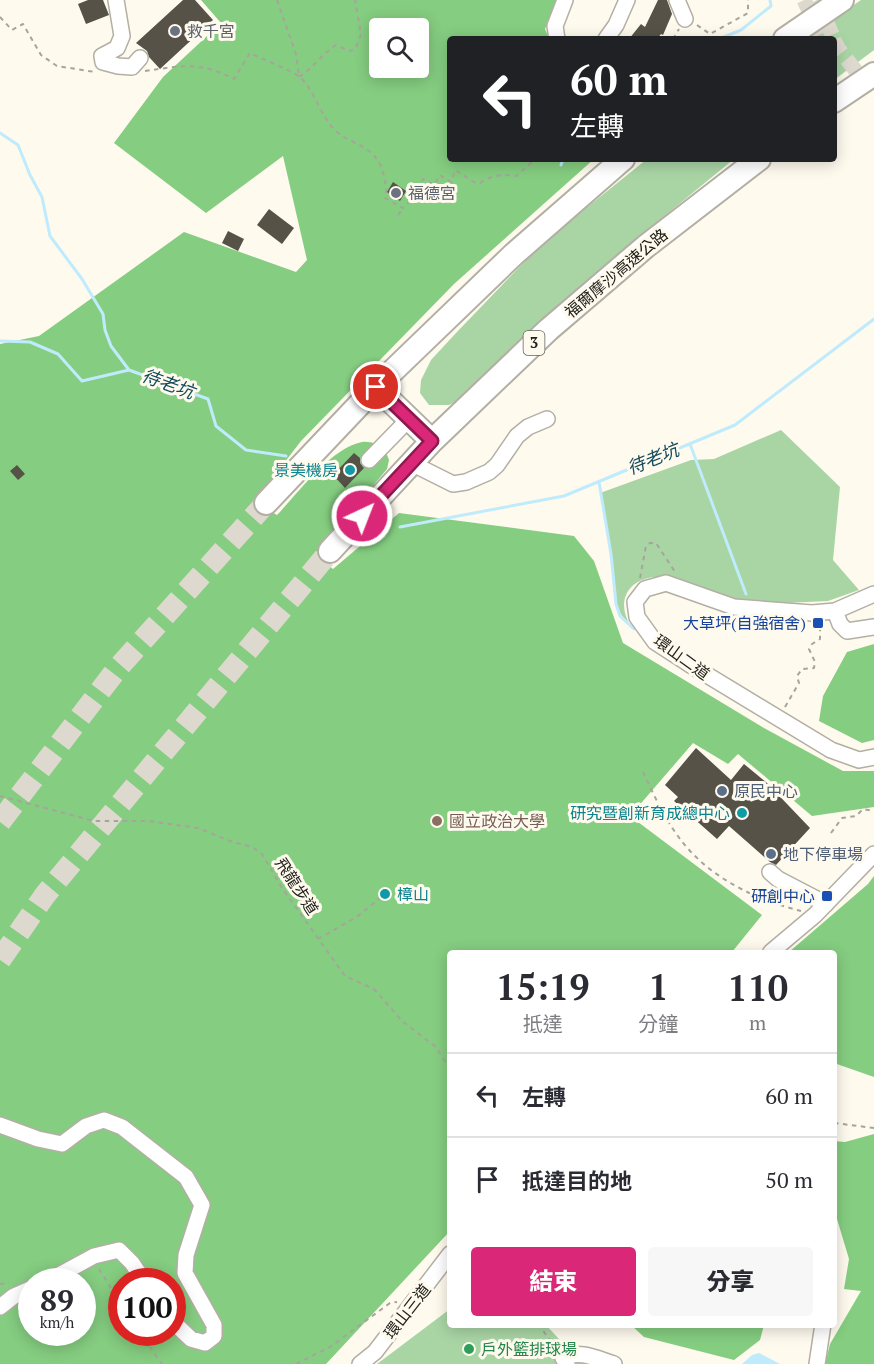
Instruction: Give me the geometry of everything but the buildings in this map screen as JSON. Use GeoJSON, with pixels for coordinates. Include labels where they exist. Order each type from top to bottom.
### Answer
{"type":"FeatureCollection","features":[{"type":"Feature","properties":{"kind":"highway"},"geometry":{"type":"LineString","coordinates":[[773,36],[820,0]]}},
{"type":"Feature","properties":{"kind":"highway"},"geometry":{"type":"LineString","coordinates":[[789,36],[842,0]]}},
{"type":"Feature","properties":{"kind":"highway"},"geometry":{"type":"LineString","coordinates":[[837,99],[874,74]]}},
{"type":"Feature","properties":{"kind":"highway"},"geometry":{"type":"LineString","coordinates":[[266,503],[376,387],[513,255],[620,162]]}},
{"type":"Feature","properties":{"kind":"highway","name":"福爾摩沙高速公路"},"geometry":{"type":"LineString","coordinates":[[330,551],[432,441],[556,323],[645,247],[755,162]]}},
{"type":"Feature","properties":{"kind":"highway"},"geometry":{"type":"LineString","coordinates":[[376,387],[432,441]]}},
{"type":"Feature","properties":{"kind":"street"},"geometry":{"type":"LineString","coordinates":[[116,0],[122,36],[117,48],[102,56],[103,62],[132,67],[140,58]]}},
{"type":"Feature","properties":{"kind":"street"},"geometry":{"type":"LineString","coordinates":[[557,36],[555,26],[565,0]]}},
{"type":"Feature","properties":{"kind":"street"},"geometry":{"type":"LineString","coordinates":[[677,0],[685,19]]}},
{"type":"Feature","properties":{"kind":"street"},"geometry":{"type":"LineString","coordinates":[[608,36],[628,3]]}},
{"type":"Feature","properties":{"kind":"street"},"geometry":{"type":"LineString","coordinates":[[369,460],[409,419]]}},
{"type":"Feature","properties":{"kind":"street"},"geometry":{"type":"LineString","coordinates":[[411,463],[453,484],[466,482],[497,465],[517,436],[528,427],[547,419]]}},
{"type":"Feature","properties":{"kind":"street"},"geometry":{"type":"LineString","coordinates":[[635,603],[645,589],[666,583],[734,607],[812,613],[835,611],[874,594]]}},
{"type":"Feature","properties":{"kind":"street","name":"環山二道"},"geometry":{"type":"LineString","coordinates":[[635,603],[637,617],[655,642],[831,750],[859,760],[874,757]]}},
{"type":"Feature","properties":{"kind":"street"},"geometry":{"type":"LineString","coordinates":[[835,611],[840,624],[847,631],[874,627]]}},
{"type":"Feature","properties":{"kind":"street"},"geometry":{"type":"LineString","coordinates":[[773,950],[821,909],[874,854]]}},
{"type":"Feature","properties":{"kind":"street"},"geometry":{"type":"LineString","coordinates":[[770,872],[821,909]]}},
{"type":"Feature","properties":{"kind":"street"},"geometry":{"type":"LineString","coordinates":[[0,1125],[39,1139],[62,1144],[86,1126],[104,1120],[122,1126],[186,1177],[202,1205],[186,1255],[185,1268]]}},
{"type":"Feature","properties":{"kind":"street"},"geometry":{"type":"LineString","coordinates":[[72,1268],[94,1256],[119,1250],[135,1268]]}},
{"type":"Feature","properties":{"kind":"street","name":"環山三道"},"geometry":{"type":"LineString","coordinates":[[360,1364],[375,1352],[447,1258]]}},
{"type":"Feature","properties":{"kind":"street"},"geometry":{"type":"LineString","coordinates":[[186,1275],[214,1325],[214,1336],[205,1343],[191,1339],[186,1334]]}},
{"type":"Feature","properties":{"kind":"street"},"geometry":{"type":"LineString","coordinates":[[0,1307],[18,1294]]}},
{"type":"Feature","properties":{"kind":"street"},"geometry":{"type":"LineString","coordinates":[[817,1364],[822,1328]]}},
{"type":"Feature","properties":{"kind":"street"},"geometry":{"type":"LineString","coordinates":[[567,1364],[563,1358],[569,1355],[585,1354],[614,1364]]}},
{"type":"Feature","properties":{"kind":"path"},"geometry":{"type":"LineString","coordinates":[[277,0],[297,54],[299,77],[334,130],[355,141],[381,163],[387,189],[385,198],[403,208]]}},
{"type":"Feature","properties":{"kind":"path"},"geometry":{"type":"LineString","coordinates":[[299,77],[336,45],[350,51],[356,48],[361,34],[355,0]]}},
{"type":"Feature","properties":{"kind":"path"},"geometry":{"type":"LineString","coordinates":[[675,36],[685,19],[691,19],[710,34],[748,13],[748,0]]}},
{"type":"Feature","properties":{"kind":"path"},"geometry":{"type":"LineString","coordinates":[[399,215],[412,199],[423,179],[434,185],[440,175],[451,182],[455,170],[474,182],[480,183],[485,179],[506,175],[516,176],[532,162]]}},
{"type":"Feature","properties":{"kind":"path"},"geometry":{"type":"LineString","coordinates":[[635,603],[646,546],[650,543],[656,543],[660,547],[686,590]]}},
{"type":"Feature","properties":{"kind":"path"},"geometry":{"type":"LineString","coordinates":[[778,718],[799,684],[797,676],[802,669],[814,668],[815,662],[809,649],[820,639],[820,628],[823,622],[835,611]]}},
{"type":"Feature","properties":{"kind":"path"},"geometry":{"type":"LineString","coordinates":[[643,772],[673,829],[695,856],[714,873],[764,901],[821,909]]}},
{"type":"Feature","properties":{"kind":"path","name":"飛龍步道"},"geometry":{"type":"LineString","coordinates":[[0,796],[94,821],[148,821],[198,828],[230,842],[252,847],[262,854],[317,939],[345,976],[374,989],[402,1021],[436,1047],[447,1064]]}},
{"type":"Feature","properties":{"kind":"path"},"geometry":{"type":"LineString","coordinates":[[831,832],[842,818],[856,816],[863,809],[874,811]]}},
{"type":"Feature","properties":{"kind":"path"},"geometry":{"type":"LineString","coordinates":[[317,939],[358,916],[386,894]]}},
{"type":"Feature","properties":{"kind":"path"},"geometry":{"type":"LineString","coordinates":[[837,1123],[874,1128]]}},
{"type":"Feature","properties":{"kind":"path"},"geometry":{"type":"LineString","coordinates":[[94,1256],[108,1280]]}},
{"type":"Feature","properties":{"kind":"path"},"geometry":{"type":"LineString","coordinates":[[296,1364],[330,1347],[390,1303],[418,1298]]}},
{"type":"Feature","properties":{"kind":"path"},"geometry":{"type":"LineString","coordinates":[[540,1328],[550,1341]]}},
{"type":"Feature","properties":{"kind":"path"},"geometry":{"type":"LineString","coordinates":[[149,1346],[162,1364]]}},
{"type":"Feature","properties":{"kind":"green space","name":"國立政治大學"},"geometry":{"type":"Polygon","coordinates":[[[201,0],[556,0],[545,29],[548,36],[447,36],[447,162],[591,162],[454,284],[301,441],[254,502],[277,515],[327,462],[350,446],[368,442],[384,447],[389,460],[387,469],[315,555],[333,569],[399,513],[574,536],[594,561],[623,643],[764,728],[843,771],[874,771],[874,807],[812,816],[738,754],[728,764],[693,743],[630,816],[762,915],[734,950],[447,950],[447,1234],[326,1364],[0,1364],[0,344],[39,336],[184,232],[296,272],[307,260],[283,156],[206,213],[114,143],[163,77],[221,23],[201,0]]]}},
{"type":"Feature","properties":{"kind":"green space"},"geometry":{"type":"Polygon","coordinates":[[[861,0],[874,0],[874,50],[837,78],[837,36],[808,36],[861,0]]]}},
{"type":"Feature","properties":{"kind":"green space"},"geometry":{"type":"Polygon","coordinates":[[[643,162],[730,162],[606,264],[544,319],[460,400],[449,405],[429,405],[420,393],[421,380],[431,360],[529,257],[643,162]]]}},
{"type":"Feature","properties":{"kind":"green space"},"geometry":{"type":"Polygon","coordinates":[[[781,430],[840,487],[833,560],[859,590],[828,601],[765,604],[735,600],[654,577],[637,582],[627,593],[624,608],[630,625],[619,612],[617,604],[612,557],[600,493],[691,460],[714,459],[781,430]]]}},
{"type":"Feature","properties":{"kind":"green space"},"geometry":{"type":"Polygon","coordinates":[[[874,644],[874,740],[862,743],[819,721],[823,696],[847,652],[874,644]]]}},
{"type":"Feature","properties":{"kind":"green space"},"geometry":{"type":"Polygon","coordinates":[[[874,876],[874,1077],[837,1064],[837,950],[791,950],[868,884],[874,876]]]}},
{"type":"Feature","properties":{"kind":"green space"},"geometry":{"type":"Polygon","coordinates":[[[874,1134],[874,1364],[825,1364],[830,1344],[861,1291],[844,1289],[849,1259],[837,1219],[837,1141],[845,1142],[874,1134]]]}},
{"type":"Feature","properties":{"kind":"green space"},"geometry":{"type":"Polygon","coordinates":[[[447,1311],[447,1328],[549,1328],[571,1352],[599,1364],[377,1364],[447,1311]]]}},
{"type":"Feature","properties":{"kind":"green space"},"geometry":{"type":"Polygon","coordinates":[[[634,1328],[763,1328],[760,1340],[734,1360],[644,1337],[634,1328]]]}},
{"type":"Feature","properties":{"kind":"water"},"geometry":{"type":"Polygon","coordinates":[[[759,1353],[780,1364],[742,1364],[752,1355],[759,1353]]]}},
{"type":"Feature","properties":{"kind":"waterway"},"geometry":{"type":"LineString","coordinates":[[726,36],[741,30],[771,6],[770,0]]}},
{"type":"Feature","properties":{"kind":"waterway"},"geometry":{"type":"LineString","coordinates":[[0,133],[18,145],[42,197],[50,236],[82,279],[103,314],[105,330],[111,346],[129,370]]}},
{"type":"Feature","properties":{"kind":"waterway","name":"待老坑"},"geometry":{"type":"LineString","coordinates":[[400,527],[564,496],[735,425],[874,319]]}},
{"type":"Feature","properties":{"kind":"waterway","name":"待老坑"},"geometry":{"type":"LineString","coordinates":[[0,341],[30,342],[58,354],[82,381],[129,370],[208,399],[216,426],[246,450],[286,456]]}},
{"type":"Feature","properties":{"kind":"waterway"},"geometry":{"type":"LineString","coordinates":[[690,444],[746,594]]}},
{"type":"Feature","properties":{"kind":"waterway"},"geometry":{"type":"LineString","coordinates":[[599,482],[611,554],[616,604],[620,616],[634,629]]}},
{"type":"Feature","properties":{"kind":"tunnel"},"geometry":{"type":"LineString","coordinates":[[804,0],[821,36]]}},
{"type":"Feature","properties":{"kind":"tunnel"},"geometry":{"type":"LineString","coordinates":[[817,0],[833,36]]}},
{"type":"Feature","properties":{"kind":"tunnel"},"geometry":{"type":"LineString","coordinates":[[837,46],[874,94]]}},
{"type":"Feature","properties":{"kind":"tunnel"},"geometry":{"type":"LineString","coordinates":[[0,822],[117,669],[266,503]]}},
{"type":"Feature","properties":{"kind":"tunnel"},"geometry":{"type":"LineString","coordinates":[[0,960],[45,895],[330,551]]}},
{"type":"Feature","properties":{"kind":"place","name":"救千宮"},"geometry":{"type":"Point","coordinates":[175,31]}},
{"type":"Feature","properties":{"kind":"place","name":"福德宮"},"geometry":{"type":"Point","coordinates":[396,193]}},
{"type":"Feature","properties":{"kind":"place","name":"景美機房"},"geometry":{"type":"Point","coordinates":[350,470]}},
{"type":"Feature","properties":{"kind":"place","name":"大草坪(自強宿舍)"},"geometry":{"type":"Point","coordinates":[818,623]}},
{"type":"Feature","properties":{"kind":"place","name":"原民中心"},"geometry":{"type":"Point","coordinates":[722,791]}},
{"type":"Feature","properties":{"kind":"place","name":"研究暨創新育成總中心"},"geometry":{"type":"Point","coordinates":[742,813]}},
{"type":"Feature","properties":{"kind":"place","name":"國立政治大學"},"geometry":{"type":"Point","coordinates":[437,821]}},
{"type":"Feature","properties":{"kind":"place","name":"地下停車場"},"geometry":{"type":"Point","coordinates":[771,854]}},
{"type":"Feature","properties":{"kind":"place","name":"樟山"},"geometry":{"type":"Point","coordinates":[385,894]}},
{"type":"Feature","properties":{"kind":"place","name":"研創中心"},"geometry":{"type":"Point","coordinates":[827,896]}},
{"type":"Feature","properties":{"kind":"place","name":"戶外籃排球場"},"geometry":{"type":"Point","coordinates":[469,1349]}},
{"type":"Feature","properties":{"kind":"route"},"geometry":{"type":"LineString","coordinates":[[362,516],[432,441],[376,387]]}}]}
